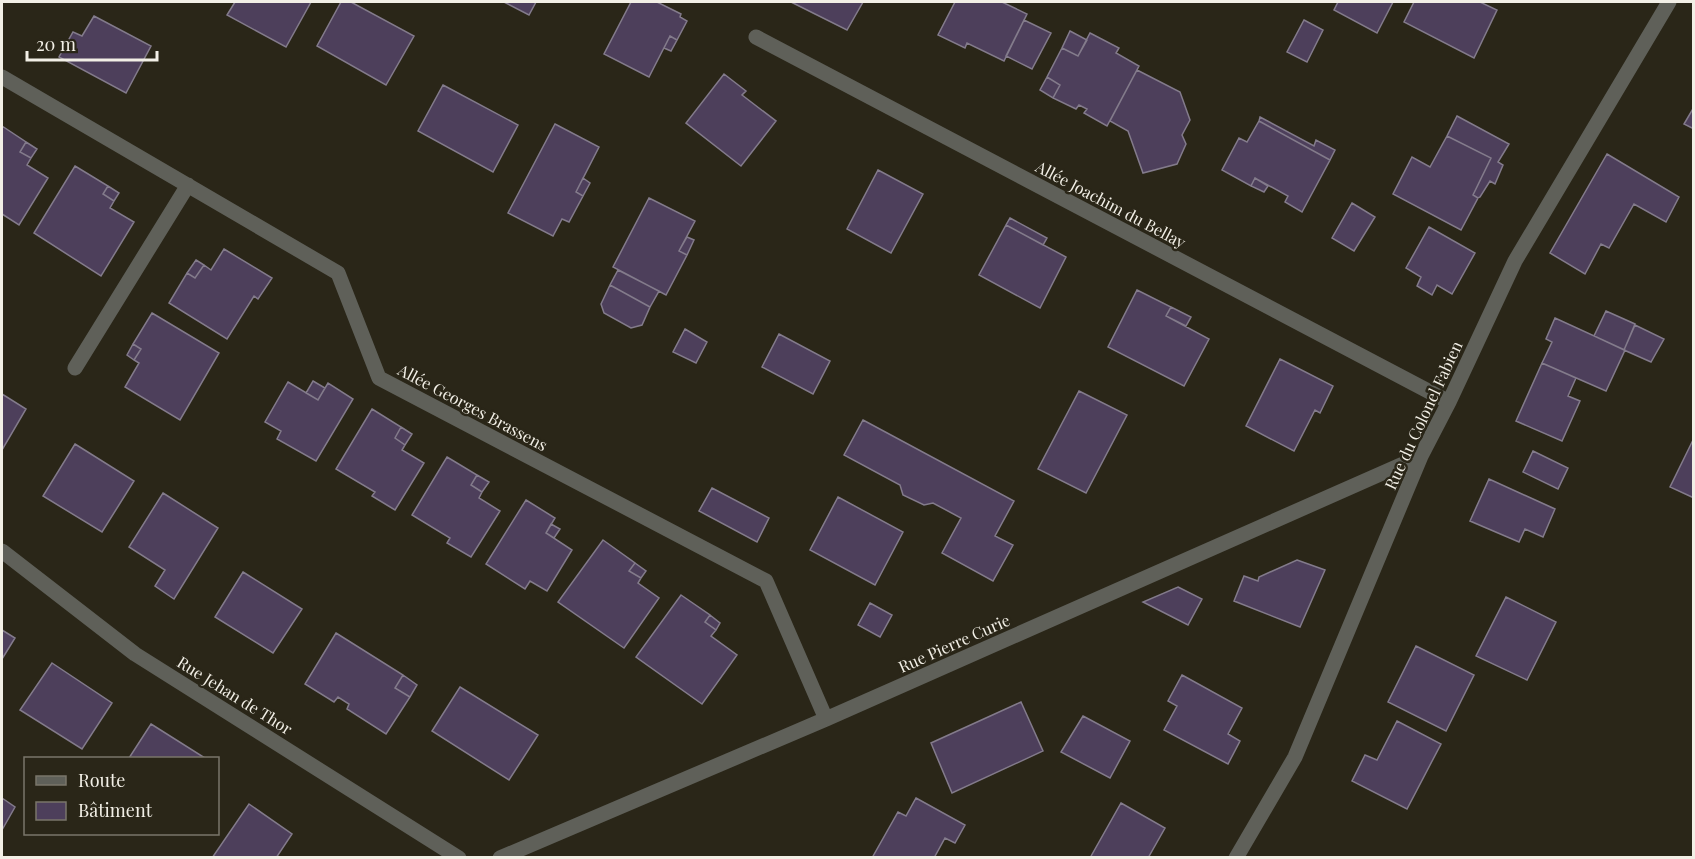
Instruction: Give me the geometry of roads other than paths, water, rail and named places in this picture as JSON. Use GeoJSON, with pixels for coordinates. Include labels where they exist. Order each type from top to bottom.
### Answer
{"type":"FeatureCollection","features":[{"type":"Feature","properties":{"kind":"street","name":"Rue du Colonel Fabien"},"geometry":{"type":"LineString","coordinates":[[1236,858],[1295,757],[1420,456],[1449,402],[1515,261],[1669,2]]}},
{"type":"Feature","properties":{"kind":"street","name":"Allée Joachim du Bellay"},"geometry":{"type":"LineString","coordinates":[[756,37],[1449,402]]}},
{"type":"Feature","properties":{"kind":"street","name":"Allée Georges Brassens"},"geometry":{"type":"LineString","coordinates":[[2,77],[339,273],[379,378],[766,581],[826,719]]}},
{"type":"Feature","properties":{"kind":"street"},"geometry":{"type":"LineString","coordinates":[[75,368],[188,185]]}},
{"type":"Feature","properties":{"kind":"street","name":"Rue Pierre Curie"},"geometry":{"type":"LineString","coordinates":[[500,858],[826,719],[1420,456]]}},
{"type":"Feature","properties":{"kind":"street","name":"Rue Jehan de Thor"},"geometry":{"type":"LineString","coordinates":[[2,551],[135,654],[459,858]]}}]}
